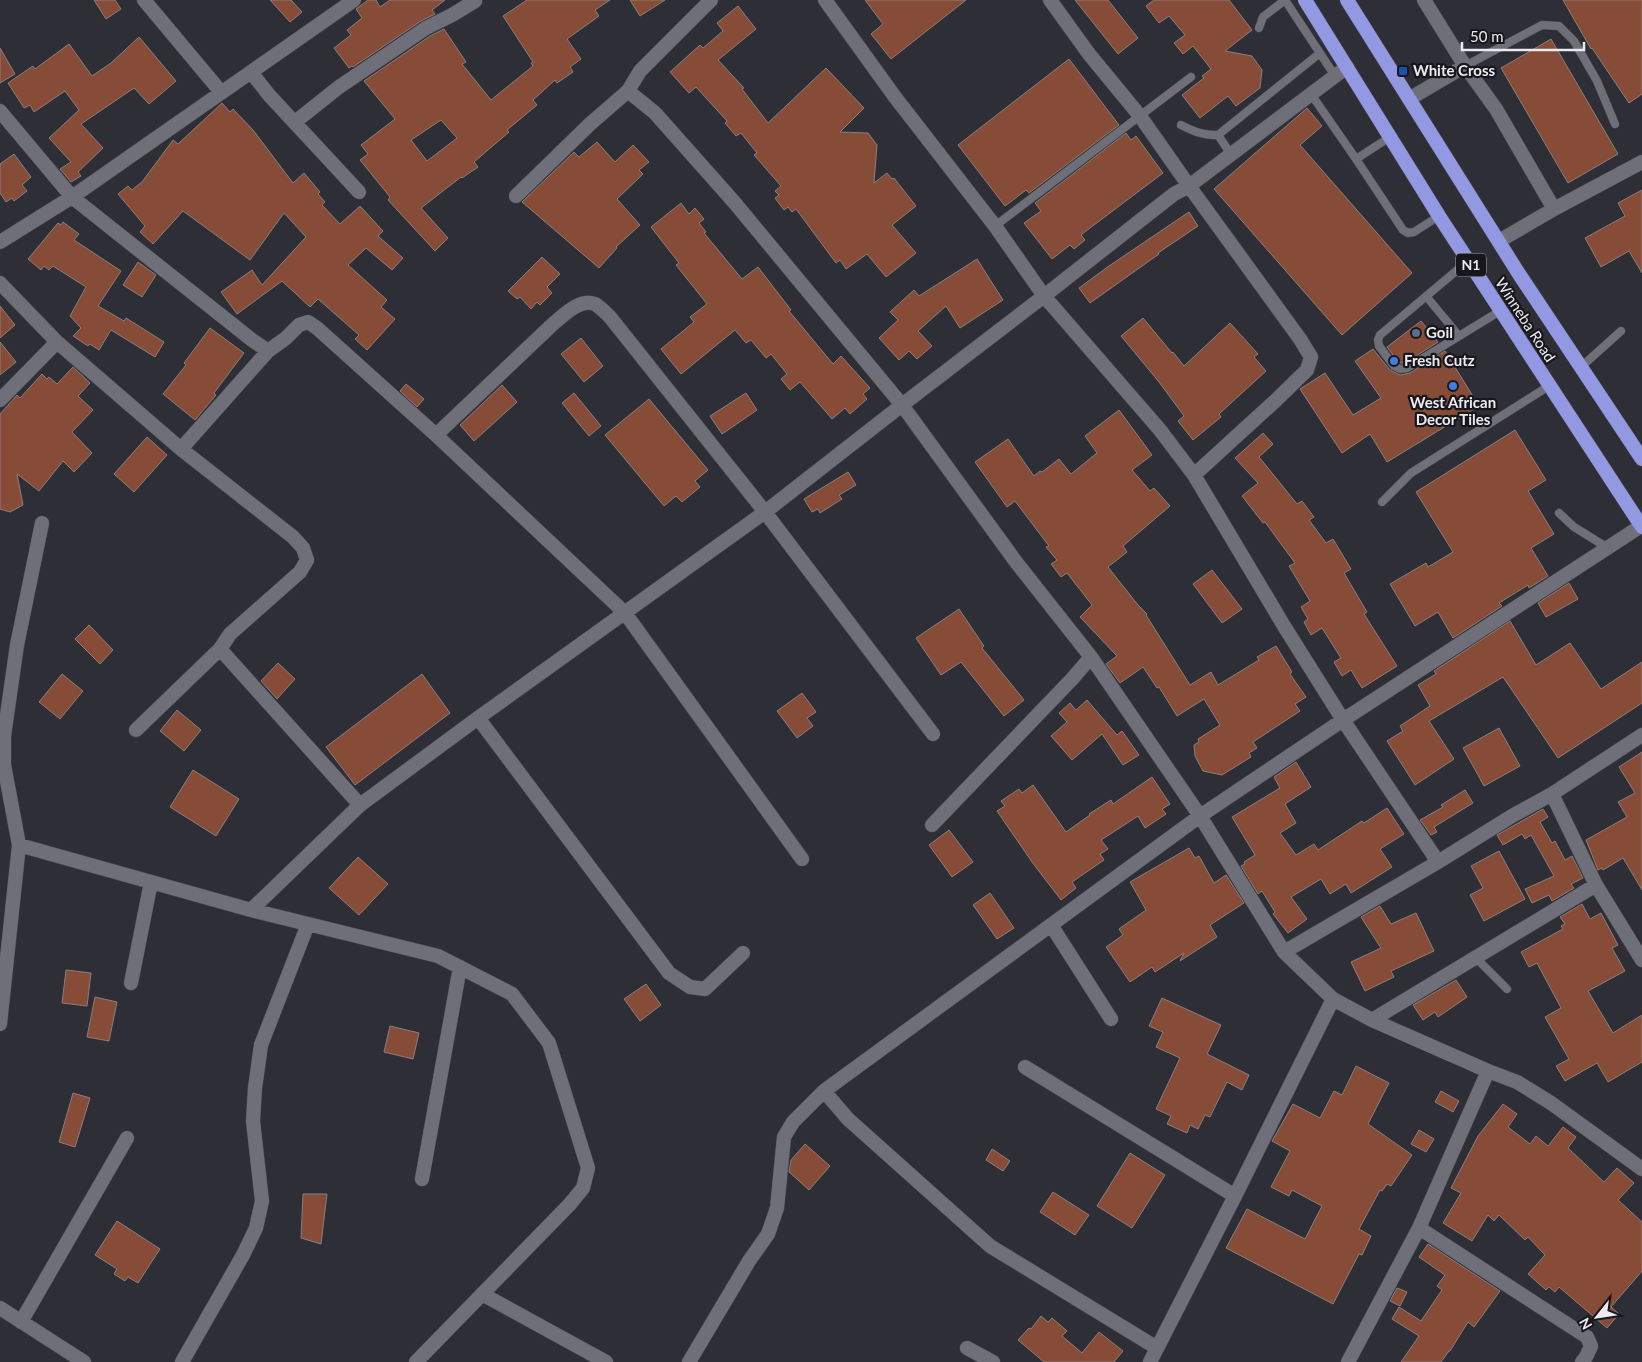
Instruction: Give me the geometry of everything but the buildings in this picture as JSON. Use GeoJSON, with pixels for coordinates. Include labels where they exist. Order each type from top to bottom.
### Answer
{"type":"FeatureCollection","features":[{"type":"Feature","properties":{"kind":"highway","name":"Winneba Road"},"geometry":{"type":"LineString","coordinates":[[1305,0],[1341,72],[1390,137],[1500,311],[1642,527]]}},
{"type":"Feature","properties":{"kind":"highway","name":"Winneba Road"},"geometry":{"type":"LineString","coordinates":[[1348,0],[1499,241],[1642,458]]}},
{"type":"Feature","properties":{"kind":"street"},"geometry":{"type":"LineString","coordinates":[[144,0],[221,92]]}},
{"type":"Feature","properties":{"kind":"street"},"geometry":{"type":"LineString","coordinates":[[0,242],[72,197],[354,0]]}},
{"type":"Feature","properties":{"kind":"street"},"geometry":{"type":"LineString","coordinates":[[516,196],[590,124],[628,91],[640,71],[711,0]]}},
{"type":"Feature","properties":{"kind":"street"},"geometry":{"type":"LineString","coordinates":[[825,0],[895,96],[995,226],[1044,296],[1160,430],[1194,475],[1284,626],[1343,720],[1438,862]]}},
{"type":"Feature","properties":{"kind":"street"},"geometry":{"type":"LineString","coordinates":[[1050,0],[1089,54],[1140,116],[1311,357],[1307,370],[1194,475]]}},
{"type":"Feature","properties":{"kind":"street"},"geometry":{"type":"LineString","coordinates":[[1424,0],[1464,66],[1496,109],[1554,210]]}},
{"type":"Feature","properties":{"kind":"street"},"geometry":{"type":"LineString","coordinates":[[295,122],[339,87],[426,28],[475,2]]}},
{"type":"Feature","properties":{"kind":"street"},"geometry":{"type":"LineString","coordinates":[[1409,99],[1464,66]]}},
{"type":"Feature","properties":{"kind":"street"},"geometry":{"type":"LineString","coordinates":[[251,72],[269,95],[360,192]]}},
{"type":"Feature","properties":{"kind":"street"},"geometry":{"type":"LineString","coordinates":[[251,910],[360,805],[765,512],[1174,194],[1189,186],[1230,153],[1341,72]]}},
{"type":"Feature","properties":{"kind":"street"},"geometry":{"type":"LineString","coordinates":[[628,91],[655,113],[734,202],[902,405],[1016,562],[1091,657],[1200,816],[1284,952],[1333,999],[1372,1020],[1517,1082],[1551,1103],[1642,1170]]}},
{"type":"Feature","properties":{"kind":"street"},"geometry":{"type":"LineString","coordinates":[[0,111],[72,197],[268,351]]}},
{"type":"Feature","properties":{"kind":"street"},"geometry":{"type":"LineString","coordinates":[[1499,241],[1642,162]]}},
{"type":"Feature","properties":{"kind":"street"},"geometry":{"type":"LineString","coordinates":[[0,283],[57,342],[181,449],[293,537],[303,548],[307,560],[300,572],[230,634],[220,649],[136,730]]}},
{"type":"Feature","properties":{"kind":"street"},"geometry":{"type":"LineString","coordinates":[[436,435],[554,323],[582,303],[594,304],[610,317],[765,512],[933,734]]}},
{"type":"Feature","properties":{"kind":"street"},"geometry":{"type":"LineString","coordinates":[[181,449],[268,351],[286,338],[299,325],[308,322],[436,435],[625,613],[802,859]]}},
{"type":"Feature","properties":{"kind":"street"},"geometry":{"type":"LineString","coordinates":[[0,400],[57,342]]}},
{"type":"Feature","properties":{"kind":"street"},"geometry":{"type":"LineString","coordinates":[[0,1024],[19,845],[4,765],[4,736],[18,645],[42,523]]}},
{"type":"Feature","properties":{"kind":"street"},"geometry":{"type":"LineString","coordinates":[[689,1362],[749,1261],[768,1234],[777,1208],[784,1137],[793,1122],[824,1091],[1200,816],[1343,720],[1642,527]]}},
{"type":"Feature","properties":{"kind":"street"},"geometry":{"type":"LineString","coordinates":[[220,649],[360,805]]}},
{"type":"Feature","properties":{"kind":"street"},"geometry":{"type":"LineString","coordinates":[[932,825],[1091,657]]}},
{"type":"Feature","properties":{"kind":"street"},"geometry":{"type":"LineString","coordinates":[[478,718],[669,973],[690,987],[704,989],[743,953]]}},
{"type":"Feature","properties":{"kind":"street"},"geometry":{"type":"LineString","coordinates":[[1284,952],[1552,794],[1642,735]]}},
{"type":"Feature","properties":{"kind":"street"},"geometry":{"type":"LineString","coordinates":[[1552,794],[1596,885],[1642,960]]}},
{"type":"Feature","properties":{"kind":"street"},"geometry":{"type":"LineString","coordinates":[[19,845],[251,910],[438,956],[512,994],[550,1043],[588,1168],[583,1188],[570,1204],[416,1362]]}},
{"type":"Feature","properties":{"kind":"street"},"geometry":{"type":"LineString","coordinates":[[131,983],[151,882]]}},
{"type":"Feature","properties":{"kind":"street"},"geometry":{"type":"LineString","coordinates":[[1372,1020],[1596,885]]}},
{"type":"Feature","properties":{"kind":"street"},"geometry":{"type":"LineString","coordinates":[[182,1362],[244,1255],[256,1228],[262,1201],[253,1121],[261,1045],[308,924]]}},
{"type":"Feature","properties":{"kind":"street"},"geometry":{"type":"LineString","coordinates":[[1051,925],[1111,1019]]}},
{"type":"Feature","properties":{"kind":"street"},"geometry":{"type":"LineString","coordinates":[[422,1179],[460,967]]}},
{"type":"Feature","properties":{"kind":"street"},"geometry":{"type":"LineString","coordinates":[[1150,1362],[1333,999]]}},
{"type":"Feature","properties":{"kind":"street"},"geometry":{"type":"LineString","coordinates":[[1025,1067],[1235,1196]]}},
{"type":"Feature","properties":{"kind":"street"},"geometry":{"type":"LineString","coordinates":[[1348,1362],[1419,1228],[1488,1071]]}},
{"type":"Feature","properties":{"kind":"street"},"geometry":{"type":"LineString","coordinates":[[824,1091],[848,1119],[990,1246],[1158,1348]]}},
{"type":"Feature","properties":{"kind":"street"},"geometry":{"type":"LineString","coordinates":[[21,1322],[127,1138]]}},
{"type":"Feature","properties":{"kind":"street"},"geometry":{"type":"LineString","coordinates":[[1419,1228],[1587,1337],[1591,1346],[1582,1362]]}},
{"type":"Feature","properties":{"kind":"street"},"geometry":{"type":"LineString","coordinates":[[482,1294],[606,1362]]}},
{"type":"Feature","properties":{"kind":"street"},"geometry":{"type":"LineString","coordinates":[[0,1308],[84,1362]]}},
{"type":"Feature","properties":{"kind":"street"},"geometry":{"type":"LineString","coordinates":[[967,1348],[992,1362]]}},
{"type":"Feature","properties":{"kind":"lane"},"geometry":{"type":"LineString","coordinates":[[1259,28],[1262,17],[1286,0],[1320,53],[1341,72]]}},
{"type":"Feature","properties":{"kind":"lane"},"geometry":{"type":"LineString","coordinates":[[1464,66],[1542,25],[1559,26],[1574,41],[1598,81],[1615,124]]}},
{"type":"Feature","properties":{"kind":"lane"},"geometry":{"type":"LineString","coordinates":[[1181,125],[1205,135],[1218,135],[1320,53]]}},
{"type":"Feature","properties":{"kind":"lane"},"geometry":{"type":"LineString","coordinates":[[995,226],[1191,76]]}},
{"type":"Feature","properties":{"kind":"lane"},"geometry":{"type":"LineString","coordinates":[[1311,94],[1402,230],[1408,233],[1414,232],[1439,216]]}},
{"type":"Feature","properties":{"kind":"lane"},"geometry":{"type":"LineString","coordinates":[[1218,135],[1230,153]]}},
{"type":"Feature","properties":{"kind":"lane"},"geometry":{"type":"LineString","coordinates":[[1356,159],[1390,137]]}},
{"type":"Feature","properties":{"kind":"lane"},"geometry":{"type":"LineString","coordinates":[[1468,261],[1380,335],[1378,340],[1379,346],[1394,366],[1400,369],[1407,368],[1500,311]]}},
{"type":"Feature","properties":{"kind":"lane"},"geometry":{"type":"LineString","coordinates":[[1426,296],[1459,336]]}},
{"type":"Feature","properties":{"kind":"lane"},"geometry":{"type":"LineString","coordinates":[[1581,367],[1621,331]]}},
{"type":"Feature","properties":{"kind":"lane"},"geometry":{"type":"LineString","coordinates":[[1382,502],[1411,473],[1549,386]]}},
{"type":"Feature","properties":{"kind":"lane"},"geometry":{"type":"LineString","coordinates":[[1559,513],[1574,527],[1609,548]]}},
{"type":"Feature","properties":{"kind":"lane"},"geometry":{"type":"LineString","coordinates":[[1475,957],[1507,989]]}},
{"type":"Feature","properties":{"kind":"place","name":"White Cross"},"geometry":{"type":"Point","coordinates":[1403,71]}},
{"type":"Feature","properties":{"kind":"place","name":"Goil"},"geometry":{"type":"Point","coordinates":[1416,333]}},
{"type":"Feature","properties":{"kind":"place","name":"Fresh Cutz"},"geometry":{"type":"Point","coordinates":[1394,361]}},
{"type":"Feature","properties":{"kind":"place","name":"West African Decor Tiles"},"geometry":{"type":"Point","coordinates":[1453,386]}}]}
